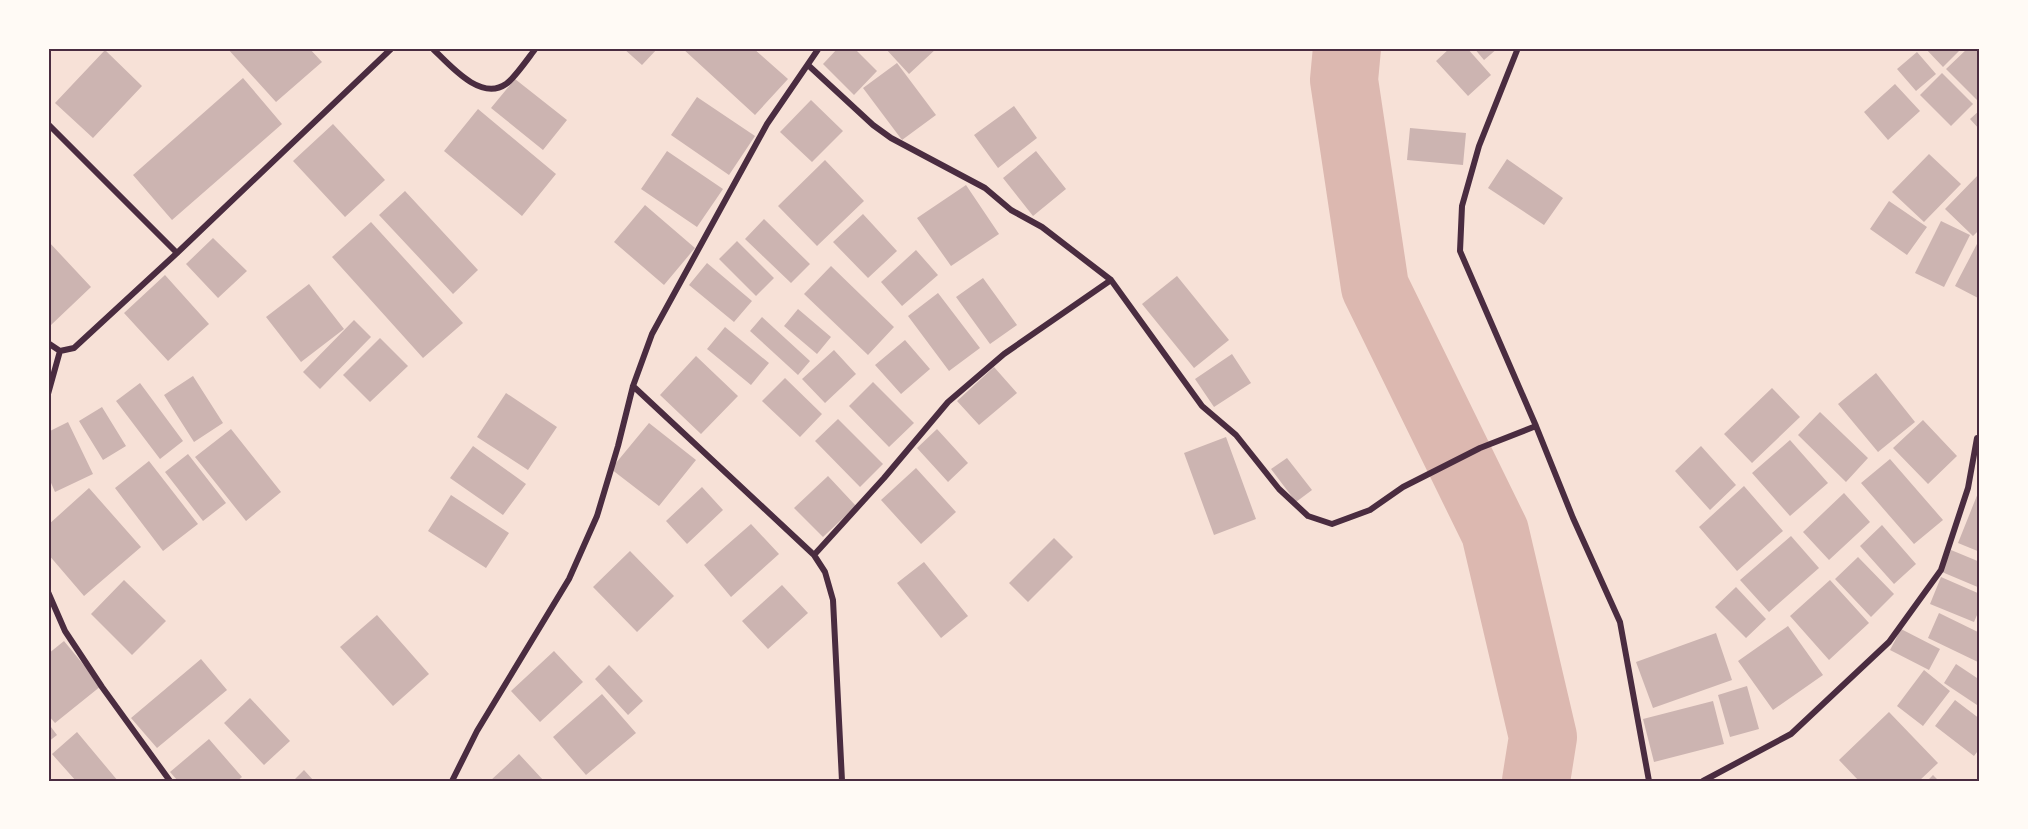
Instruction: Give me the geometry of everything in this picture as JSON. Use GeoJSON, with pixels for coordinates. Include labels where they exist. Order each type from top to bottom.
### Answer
{"type":"FeatureCollection","features":[{"type":"Feature","properties":{"kind":"street"},"geometry":{"type":"LineString","coordinates":[[48,343],[60,351],[74,348],[392,48]]}},
{"type":"Feature","properties":{"kind":"street"},"geometry":{"type":"LineString","coordinates":[[432,48],[467,81],[485,90],[505,85],[536,48]]}},
{"type":"Feature","properties":{"kind":"street"},"geometry":{"type":"LineString","coordinates":[[452,781],[477,731],[569,579],[597,516],[633,386],[652,334],[767,124],[819,48]]}},
{"type":"Feature","properties":{"kind":"street"},"geometry":{"type":"LineString","coordinates":[[1518,48],[1479,146],[1462,207],[1460,251],[1573,518],[1620,622],[1649,781]]}},
{"type":"Feature","properties":{"kind":"street"},"geometry":{"type":"LineString","coordinates":[[808,64],[873,125],[901,143],[985,188],[1011,210],[1042,227],[1111,280],[1202,406],[1236,435],[1279,489],[1308,516],[1332,524],[1370,510],[1403,487],[1480,448],[1536,426]]}},
{"type":"Feature","properties":{"kind":"street"},"geometry":{"type":"LineString","coordinates":[[48,124],[177,253]]}},
{"type":"Feature","properties":{"kind":"street"},"geometry":{"type":"LineString","coordinates":[[814,555],[884,478],[948,402],[1004,354],[1111,280]]}},
{"type":"Feature","properties":{"kind":"street"},"geometry":{"type":"LineString","coordinates":[[48,394],[60,351]]}},
{"type":"Feature","properties":{"kind":"street"},"geometry":{"type":"LineString","coordinates":[[633,386],[814,555],[825,572],[832,600],[842,781]]}},
{"type":"Feature","properties":{"kind":"street"},"geometry":{"type":"LineString","coordinates":[[1703,781],[1791,734],[1889,642],[1941,570],[1968,488],[1977,438]]}},
{"type":"Feature","properties":{"kind":"street"},"geometry":{"type":"LineString","coordinates":[[48,592],[65,631],[102,687],[170,781]]}},
{"type":"Feature","properties":{"kind":"building"},"geometry":{"type":"Polygon","coordinates":[[[227,48],[309,48],[322,62],[276,102],[227,48]]]}},
{"type":"Feature","properties":{"kind":"building"},"geometry":{"type":"Polygon","coordinates":[[[623,48],[658,48],[642,65],[623,48]]]}},
{"type":"Feature","properties":{"kind":"building"},"geometry":{"type":"Polygon","coordinates":[[[682,48],[753,48],[788,79],[755,115],[682,48]]]}},
{"type":"Feature","properties":{"kind":"building"},"geometry":{"type":"Polygon","coordinates":[[[838,48],[854,48],[877,71],[854,95],[823,64],[838,48]]]}},
{"type":"Feature","properties":{"kind":"building"},"geometry":{"type":"Polygon","coordinates":[[[885,48],[937,48],[909,74],[885,48]]]}},
{"type":"Feature","properties":{"kind":"building"},"geometry":{"type":"Polygon","coordinates":[[[1450,48],[1467,48],[1491,75],[1468,96],[1436,61],[1450,48]]]}},
{"type":"Feature","properties":{"kind":"building"},"geometry":{"type":"Polygon","coordinates":[[[1474,48],[1498,48],[1484,60],[1474,48]]]}},
{"type":"Feature","properties":{"kind":"building"},"geometry":{"type":"Polygon","coordinates":[[[1925,48],[1962,48],[1943,67],[1925,48]]]}},
{"type":"Feature","properties":{"kind":"building"},"geometry":{"type":"Polygon","coordinates":[[[1968,48],[1980,48],[1980,103],[1946,69],[1968,48]]]}},
{"type":"Feature","properties":{"kind":"building"},"geometry":{"type":"Polygon","coordinates":[[[105,50],[142,86],[93,138],[55,103],[105,50]]]}},
{"type":"Feature","properties":{"kind":"building"},"geometry":{"type":"Polygon","coordinates":[[[1917,52],[1936,74],[1916,91],[1897,69],[1917,52]]]}},
{"type":"Feature","properties":{"kind":"building"},"geometry":{"type":"Polygon","coordinates":[[[897,63],[936,115],[902,140],[863,88],[897,63]]]}},
{"type":"Feature","properties":{"kind":"building"},"geometry":{"type":"Polygon","coordinates":[[[1942,73],[1973,104],[1951,126],[1920,95],[1942,73]]]}},
{"type":"Feature","properties":{"kind":"building"},"geometry":{"type":"Polygon","coordinates":[[[243,78],[282,124],[172,220],[133,175],[243,78]]]}},
{"type":"Feature","properties":{"kind":"building"},"geometry":{"type":"Polygon","coordinates":[[[515,79],[567,120],[543,150],[491,108],[515,79]]]}},
{"type":"Feature","properties":{"kind":"building"},"geometry":{"type":"Polygon","coordinates":[[[1895,84],[1920,111],[1888,140],[1864,112],[1895,84]]]}},
{"type":"Feature","properties":{"kind":"building"},"geometry":{"type":"Polygon","coordinates":[[[697,97],[755,136],[729,175],[671,135],[697,97]]]}},
{"type":"Feature","properties":{"kind":"building"},"geometry":{"type":"Polygon","coordinates":[[[811,100],[843,131],[812,162],[780,132],[811,100]]]}},
{"type":"Feature","properties":{"kind":"building"},"geometry":{"type":"Polygon","coordinates":[[[1014,106],[1037,138],[998,168],[974,135],[1014,106]]]}},
{"type":"Feature","properties":{"kind":"building"},"geometry":{"type":"Polygon","coordinates":[[[478,109],[556,174],[522,216],[444,151],[478,109]]]}},
{"type":"Feature","properties":{"kind":"building"},"geometry":{"type":"Polygon","coordinates":[[[1980,110],[1980,130],[1970,119],[1980,110]]]}},
{"type":"Feature","properties":{"kind":"building"},"geometry":{"type":"Polygon","coordinates":[[[333,124],[385,180],[345,217],[293,161],[333,124]]]}},
{"type":"Feature","properties":{"kind":"building"},"geometry":{"type":"Polygon","coordinates":[[[1410,128],[1466,133],[1463,165],[1407,160],[1410,128]]]}},
{"type":"Feature","properties":{"kind":"building"},"geometry":{"type":"Polygon","coordinates":[[[667,151],[723,189],[697,227],[641,189],[667,151]]]}},
{"type":"Feature","properties":{"kind":"building"},"geometry":{"type":"Polygon","coordinates":[[[1036,151],[1066,189],[1033,216],[1003,178],[1036,151]]]}},
{"type":"Feature","properties":{"kind":"building"},"geometry":{"type":"Polygon","coordinates":[[[1929,154],[1961,184],[1924,222],[1892,192],[1929,154]]]}},
{"type":"Feature","properties":{"kind":"building"},"geometry":{"type":"Polygon","coordinates":[[[1507,159],[1563,198],[1544,225],[1488,188],[1507,159]]]}},
{"type":"Feature","properties":{"kind":"building"},"geometry":{"type":"Polygon","coordinates":[[[825,160],[864,201],[817,246],[778,206],[825,160]]]}},
{"type":"Feature","properties":{"kind":"building"},"geometry":{"type":"Polygon","coordinates":[[[1980,173],[1980,229],[1973,236],[1945,209],[1980,173]]]}},
{"type":"Feature","properties":{"kind":"building"},"geometry":{"type":"Polygon","coordinates":[[[966,185],[999,234],[951,266],[917,218],[966,185]]]}},
{"type":"Feature","properties":{"kind":"building"},"geometry":{"type":"Polygon","coordinates":[[[405,191],[478,270],[453,294],[379,215],[405,191]]]}},
{"type":"Feature","properties":{"kind":"building"},"geometry":{"type":"Polygon","coordinates":[[[1889,201],[1927,227],[1907,255],[1870,229],[1889,201]]]}},
{"type":"Feature","properties":{"kind":"building"},"geometry":{"type":"Polygon","coordinates":[[[645,205],[695,248],[664,285],[614,242],[645,205]]]}},
{"type":"Feature","properties":{"kind":"building"},"geometry":{"type":"Polygon","coordinates":[[[863,214],[897,251],[868,278],[833,242],[863,214]]]}},
{"type":"Feature","properties":{"kind":"building"},"geometry":{"type":"Polygon","coordinates":[[[764,219],[810,264],[791,283],[745,239],[764,219]]]}},
{"type":"Feature","properties":{"kind":"building"},"geometry":{"type":"Polygon","coordinates":[[[1941,221],[1970,235],[1944,287],[1915,273],[1941,221]]]}},
{"type":"Feature","properties":{"kind":"building"},"geometry":{"type":"Polygon","coordinates":[[[371,222],[463,323],[423,358],[332,257],[371,222]]]}},
{"type":"Feature","properties":{"kind":"building"},"geometry":{"type":"Polygon","coordinates":[[[213,238],[247,271],[218,298],[186,264],[213,238]]]}},
{"type":"Feature","properties":{"kind":"building"},"geometry":{"type":"Polygon","coordinates":[[[48,241],[91,287],[51,325],[48,323],[48,241]]]}},
{"type":"Feature","properties":{"kind":"building"},"geometry":{"type":"Polygon","coordinates":[[[737,241],[774,278],[756,296],[719,259],[737,241]]]}},
{"type":"Feature","properties":{"kind":"building"},"geometry":{"type":"Polygon","coordinates":[[[1978,242],[1980,243],[1980,299],[1955,286],[1978,242]]]}},
{"type":"Feature","properties":{"kind":"building"},"geometry":{"type":"Polygon","coordinates":[[[916,250],[938,275],[902,306],[881,282],[916,250]]]}},
{"type":"Feature","properties":{"kind":"building"},"geometry":{"type":"Polygon","coordinates":[[[707,263],[752,301],[734,322],[689,285],[707,263]]]}},
{"type":"Feature","properties":{"kind":"building"},"geometry":{"type":"Polygon","coordinates":[[[831,266],[894,327],[868,355],[804,294],[831,266]]]}},
{"type":"Feature","properties":{"kind":"building"},"geometry":{"type":"Polygon","coordinates":[[[165,275],[209,324],[168,361],[124,313],[165,275]]]}},
{"type":"Feature","properties":{"kind":"building"},"geometry":{"type":"Polygon","coordinates":[[[1177,276],[1229,340],[1194,368],[1142,304],[1177,276]]]}},
{"type":"Feature","properties":{"kind":"building"},"geometry":{"type":"Polygon","coordinates":[[[983,278],[1017,325],[990,344],[956,297],[983,278]]]}},
{"type":"Feature","properties":{"kind":"building"},"geometry":{"type":"Polygon","coordinates":[[[309,284],[344,329],[301,362],[266,317],[309,284]]]}},
{"type":"Feature","properties":{"kind":"building"},"geometry":{"type":"Polygon","coordinates":[[[938,293],[980,348],[949,371],[908,316],[938,293]]]}},
{"type":"Feature","properties":{"kind":"building"},"geometry":{"type":"Polygon","coordinates":[[[798,309],[831,337],[817,354],[784,326],[798,309]]]}},
{"type":"Feature","properties":{"kind":"building"},"geometry":{"type":"Polygon","coordinates":[[[762,317],[810,361],[798,375],[750,331],[762,317]]]}},
{"type":"Feature","properties":{"kind":"building"},"geometry":{"type":"Polygon","coordinates":[[[354,320],[371,337],[320,389],[303,372],[354,320]]]}},
{"type":"Feature","properties":{"kind":"building"},"geometry":{"type":"Polygon","coordinates":[[[725,327],[769,363],[751,385],[707,349],[725,327]]]}},
{"type":"Feature","properties":{"kind":"building"},"geometry":{"type":"Polygon","coordinates":[[[380,338],[408,366],[370,402],[343,375],[380,338]]]}},
{"type":"Feature","properties":{"kind":"building"},"geometry":{"type":"Polygon","coordinates":[[[905,340],[930,369],[901,394],[875,365],[905,340]]]}},
{"type":"Feature","properties":{"kind":"building"},"geometry":{"type":"Polygon","coordinates":[[[834,350],[856,374],[825,403],[802,379],[834,350]]]}},
{"type":"Feature","properties":{"kind":"building"},"geometry":{"type":"Polygon","coordinates":[[[1232,354],[1251,383],[1214,407],[1195,379],[1232,354]]]}},
{"type":"Feature","properties":{"kind":"building"},"geometry":{"type":"Polygon","coordinates":[[[696,356],[738,396],[701,434],[660,395],[696,356]]]}},
{"type":"Feature","properties":{"kind":"building"},"geometry":{"type":"Polygon","coordinates":[[[994,367],[1017,393],[979,425],[957,401],[994,367]]]}},
{"type":"Feature","properties":{"kind":"building"},"geometry":{"type":"Polygon","coordinates":[[[1876,373],[1915,422],[1878,452],[1838,404],[1876,373]]]}},
{"type":"Feature","properties":{"kind":"building"},"geometry":{"type":"Polygon","coordinates":[[[193,376],[223,423],[194,442],[164,395],[193,376]]]}},
{"type":"Feature","properties":{"kind":"building"},"geometry":{"type":"Polygon","coordinates":[[[785,378],[822,414],[800,437],[762,401],[785,378]]]}},
{"type":"Feature","properties":{"kind":"building"},"geometry":{"type":"Polygon","coordinates":[[[873,382],[914,423],[889,447],[849,406],[873,382]]]}},
{"type":"Feature","properties":{"kind":"building"},"geometry":{"type":"Polygon","coordinates":[[[140,383],[183,441],[160,459],[116,401],[140,383]]]}},
{"type":"Feature","properties":{"kind":"building"},"geometry":{"type":"Polygon","coordinates":[[[1772,388],[1800,417],[1752,463],[1724,434],[1772,388]]]}},
{"type":"Feature","properties":{"kind":"building"},"geometry":{"type":"Polygon","coordinates":[[[506,393],[557,427],[528,470],[477,437],[506,393]]]}},
{"type":"Feature","properties":{"kind":"building"},"geometry":{"type":"Polygon","coordinates":[[[102,407],[126,446],[103,460],[79,421],[102,407]]]}},
{"type":"Feature","properties":{"kind":"building"},"geometry":{"type":"Polygon","coordinates":[[[1820,412],[1868,458],[1846,482],[1798,435],[1820,412]]]}},
{"type":"Feature","properties":{"kind":"building"},"geometry":{"type":"Polygon","coordinates":[[[838,419],[883,464],[860,487],[815,441],[838,419]]]}},
{"type":"Feature","properties":{"kind":"building"},"geometry":{"type":"Polygon","coordinates":[[[1923,420],[1957,456],[1928,484],[1893,448],[1923,420]]]}},
{"type":"Feature","properties":{"kind":"building"},"geometry":{"type":"Polygon","coordinates":[[[68,422],[93,474],[55,492],[48,476],[48,432],[68,422]]]}},
{"type":"Feature","properties":{"kind":"building"},"geometry":{"type":"Polygon","coordinates":[[[649,423],[696,460],[659,506],[611,469],[649,423]]]}},
{"type":"Feature","properties":{"kind":"building"},"geometry":{"type":"Polygon","coordinates":[[[231,429],[281,492],[246,521],[195,457],[231,429]]]}},
{"type":"Feature","properties":{"kind":"building"},"geometry":{"type":"Polygon","coordinates":[[[937,429],[968,463],[948,482],[917,448],[937,429]]]}},
{"type":"Feature","properties":{"kind":"building"},"geometry":{"type":"Polygon","coordinates":[[[1226,437],[1256,519],[1214,535],[1184,453],[1226,437]]]}},
{"type":"Feature","properties":{"kind":"building"},"geometry":{"type":"Polygon","coordinates":[[[1790,440],[1828,483],[1790,516],[1752,473],[1790,440]]]}},
{"type":"Feature","properties":{"kind":"building"},"geometry":{"type":"Polygon","coordinates":[[[473,446],[526,484],[503,515],[450,478],[473,446]]]}},
{"type":"Feature","properties":{"kind":"building"},"geometry":{"type":"Polygon","coordinates":[[[1701,446],[1736,485],[1710,510],[1675,471],[1701,446]]]}},
{"type":"Feature","properties":{"kind":"building"},"geometry":{"type":"Polygon","coordinates":[[[188,454],[226,503],[203,521],[165,472],[188,454]]]}},
{"type":"Feature","properties":{"kind":"building"},"geometry":{"type":"Polygon","coordinates":[[[1287,458],[1312,490],[1296,502],[1271,469],[1287,458]]]}},
{"type":"Feature","properties":{"kind":"building"},"geometry":{"type":"Polygon","coordinates":[[[1890,459],[1943,520],[1914,544],[1861,483],[1890,459]]]}},
{"type":"Feature","properties":{"kind":"building"},"geometry":{"type":"Polygon","coordinates":[[[149,461],[198,524],[163,551],[115,488],[149,461]]]}},
{"type":"Feature","properties":{"kind":"building"},"geometry":{"type":"Polygon","coordinates":[[[916,468],[956,512],[921,544],[881,500],[916,468]]]}},
{"type":"Feature","properties":{"kind":"building"},"geometry":{"type":"Polygon","coordinates":[[[828,476],[856,506],[823,537],[794,508],[828,476]]]}},
{"type":"Feature","properties":{"kind":"building"},"geometry":{"type":"Polygon","coordinates":[[[1744,486],[1783,531],[1737,571],[1699,527],[1744,486]]]}},
{"type":"Feature","properties":{"kind":"building"},"geometry":{"type":"Polygon","coordinates":[[[702,487],[723,510],[687,544],[666,521],[702,487]]]}},
{"type":"Feature","properties":{"kind":"building"},"geometry":{"type":"Polygon","coordinates":[[[89,488],[141,547],[84,596],[48,554],[48,525],[89,488]]]}},
{"type":"Feature","properties":{"kind":"building"},"geometry":{"type":"Polygon","coordinates":[[[1980,488],[1980,552],[1958,543],[1980,488]]]}},
{"type":"Feature","properties":{"kind":"building"},"geometry":{"type":"Polygon","coordinates":[[[1844,493],[1870,522],[1829,560],[1803,532],[1844,493]]]}},
{"type":"Feature","properties":{"kind":"building"},"geometry":{"type":"Polygon","coordinates":[[[451,495],[509,533],[486,568],[428,531],[451,495]]]}},
{"type":"Feature","properties":{"kind":"building"},"geometry":{"type":"Polygon","coordinates":[[[751,524],[779,554],[731,597],[704,565],[751,524]]]}},
{"type":"Feature","properties":{"kind":"building"},"geometry":{"type":"Polygon","coordinates":[[[1882,525],[1916,564],[1894,584],[1860,546],[1882,525]]]}},
{"type":"Feature","properties":{"kind":"building"},"geometry":{"type":"Polygon","coordinates":[[[1791,536],[1819,568],[1769,612],[1740,580],[1791,536]]]}},
{"type":"Feature","properties":{"kind":"building"},"geometry":{"type":"Polygon","coordinates":[[[1054,538],[1073,557],[1028,602],[1009,583],[1054,538]]]}},
{"type":"Feature","properties":{"kind":"building"},"geometry":{"type":"Polygon","coordinates":[[[1951,550],[1980,562],[1980,588],[1942,572],[1951,550]]]}},
{"type":"Feature","properties":{"kind":"building"},"geometry":{"type":"Polygon","coordinates":[[[630,551],[674,596],[637,632],[593,587],[630,551]]]}},
{"type":"Feature","properties":{"kind":"building"},"geometry":{"type":"Polygon","coordinates":[[[1858,557],[1894,594],[1871,617],[1835,579],[1858,557]]]}},
{"type":"Feature","properties":{"kind":"building"},"geometry":{"type":"Polygon","coordinates":[[[924,562],[968,616],[941,638],[897,583],[924,562]]]}},
{"type":"Feature","properties":{"kind":"building"},"geometry":{"type":"Polygon","coordinates":[[[1941,577],[1980,594],[1980,608],[1974,622],[1930,604],[1941,577]]]}},
{"type":"Feature","properties":{"kind":"building"},"geometry":{"type":"Polygon","coordinates":[[[124,580],[166,621],[132,655],[91,614],[124,580]]]}},
{"type":"Feature","properties":{"kind":"building"},"geometry":{"type":"Polygon","coordinates":[[[1830,580],[1869,623],[1829,660],[1790,616],[1830,580]]]}},
{"type":"Feature","properties":{"kind":"building"},"geometry":{"type":"Polygon","coordinates":[[[782,585],[808,613],[768,649],[742,621],[782,585]]]}},
{"type":"Feature","properties":{"kind":"building"},"geometry":{"type":"Polygon","coordinates":[[[1736,587],[1766,619],[1746,638],[1715,607],[1736,587]]]}},
{"type":"Feature","properties":{"kind":"building"},"geometry":{"type":"Polygon","coordinates":[[[1939,613],[1980,633],[1980,663],[1928,638],[1939,613]]]}},
{"type":"Feature","properties":{"kind":"building"},"geometry":{"type":"Polygon","coordinates":[[[377,615],[429,674],[393,706],[340,647],[377,615]]]}},
{"type":"Feature","properties":{"kind":"building"},"geometry":{"type":"Polygon","coordinates":[[[1788,626],[1823,675],[1773,710],[1738,661],[1788,626]]]}},
{"type":"Feature","properties":{"kind":"building"},"geometry":{"type":"Polygon","coordinates":[[[1901,629],[1940,649],[1929,670],[1890,650],[1901,629]]]}},
{"type":"Feature","properties":{"kind":"building"},"geometry":{"type":"Polygon","coordinates":[[[1716,633],[1732,680],[1653,708],[1636,662],[1716,633]]]}},
{"type":"Feature","properties":{"kind":"building"},"geometry":{"type":"Polygon","coordinates":[[[64,641],[101,686],[55,723],[48,715],[48,654],[64,641]]]}},
{"type":"Feature","properties":{"kind":"building"},"geometry":{"type":"Polygon","coordinates":[[[554,651],[583,682],[540,722],[511,691],[554,651]]]}},
{"type":"Feature","properties":{"kind":"building"},"geometry":{"type":"Polygon","coordinates":[[[201,659],[227,690],[157,748],[131,718],[201,659]]]}},
{"type":"Feature","properties":{"kind":"building"},"geometry":{"type":"Polygon","coordinates":[[[1956,664],[1980,680],[1980,707],[1944,683],[1956,664]]]}},
{"type":"Feature","properties":{"kind":"building"},"geometry":{"type":"Polygon","coordinates":[[[609,665],[643,701],[628,715],[595,679],[609,665]]]}},
{"type":"Feature","properties":{"kind":"building"},"geometry":{"type":"Polygon","coordinates":[[[1924,670],[1950,691],[1923,726],[1897,706],[1924,670]]]}},
{"type":"Feature","properties":{"kind":"building"},"geometry":{"type":"Polygon","coordinates":[[[1747,686],[1759,729],[1730,737],[1718,695],[1747,686]]]}},
{"type":"Feature","properties":{"kind":"building"},"geometry":{"type":"Polygon","coordinates":[[[602,694],[636,733],[586,775],[553,737],[602,694]]]}},
{"type":"Feature","properties":{"kind":"building"},"geometry":{"type":"Polygon","coordinates":[[[250,698],[290,741],[264,765],[224,723],[250,698]]]}},
{"type":"Feature","properties":{"kind":"building"},"geometry":{"type":"Polygon","coordinates":[[[1955,700],[1980,719],[1980,748],[1974,756],[1935,726],[1955,700]]]}},
{"type":"Feature","properties":{"kind":"building"},"geometry":{"type":"Polygon","coordinates":[[[1713,701],[1724,744],[1654,762],[1643,719],[1713,701]]]}},
{"type":"Feature","properties":{"kind":"building"},"geometry":{"type":"Polygon","coordinates":[[[1889,712],[1938,763],[1919,781],[1859,781],[1839,760],[1889,712]]]}},
{"type":"Feature","properties":{"kind":"building"},"geometry":{"type":"Polygon","coordinates":[[[48,723],[57,735],[48,742],[48,723]]]}},
{"type":"Feature","properties":{"kind":"building"},"geometry":{"type":"Polygon","coordinates":[[[77,732],[118,781],[76,781],[52,754],[77,732]]]}},
{"type":"Feature","properties":{"kind":"building"},"geometry":{"type":"Polygon","coordinates":[[[209,739],[242,777],[237,781],[178,781],[170,772],[209,739]]]}},
{"type":"Feature","properties":{"kind":"building"},"geometry":{"type":"Polygon","coordinates":[[[519,754],[544,781],[490,781],[519,754]]]}},
{"type":"Feature","properties":{"kind":"building"},"geometry":{"type":"Polygon","coordinates":[[[304,770],[314,781],[293,781],[304,770]]]}},
{"type":"Feature","properties":{"kind":"building"},"geometry":{"type":"Polygon","coordinates":[[[1933,775],[1939,781],[1927,781],[1933,775]]]}},
{"type":"Feature","properties":{"kind":"waterway"},"geometry":{"type":"LineString","coordinates":[[1347,48],[1344,80],[1375,287],[1495,532],[1543,737],[1536,781]]}}]}
